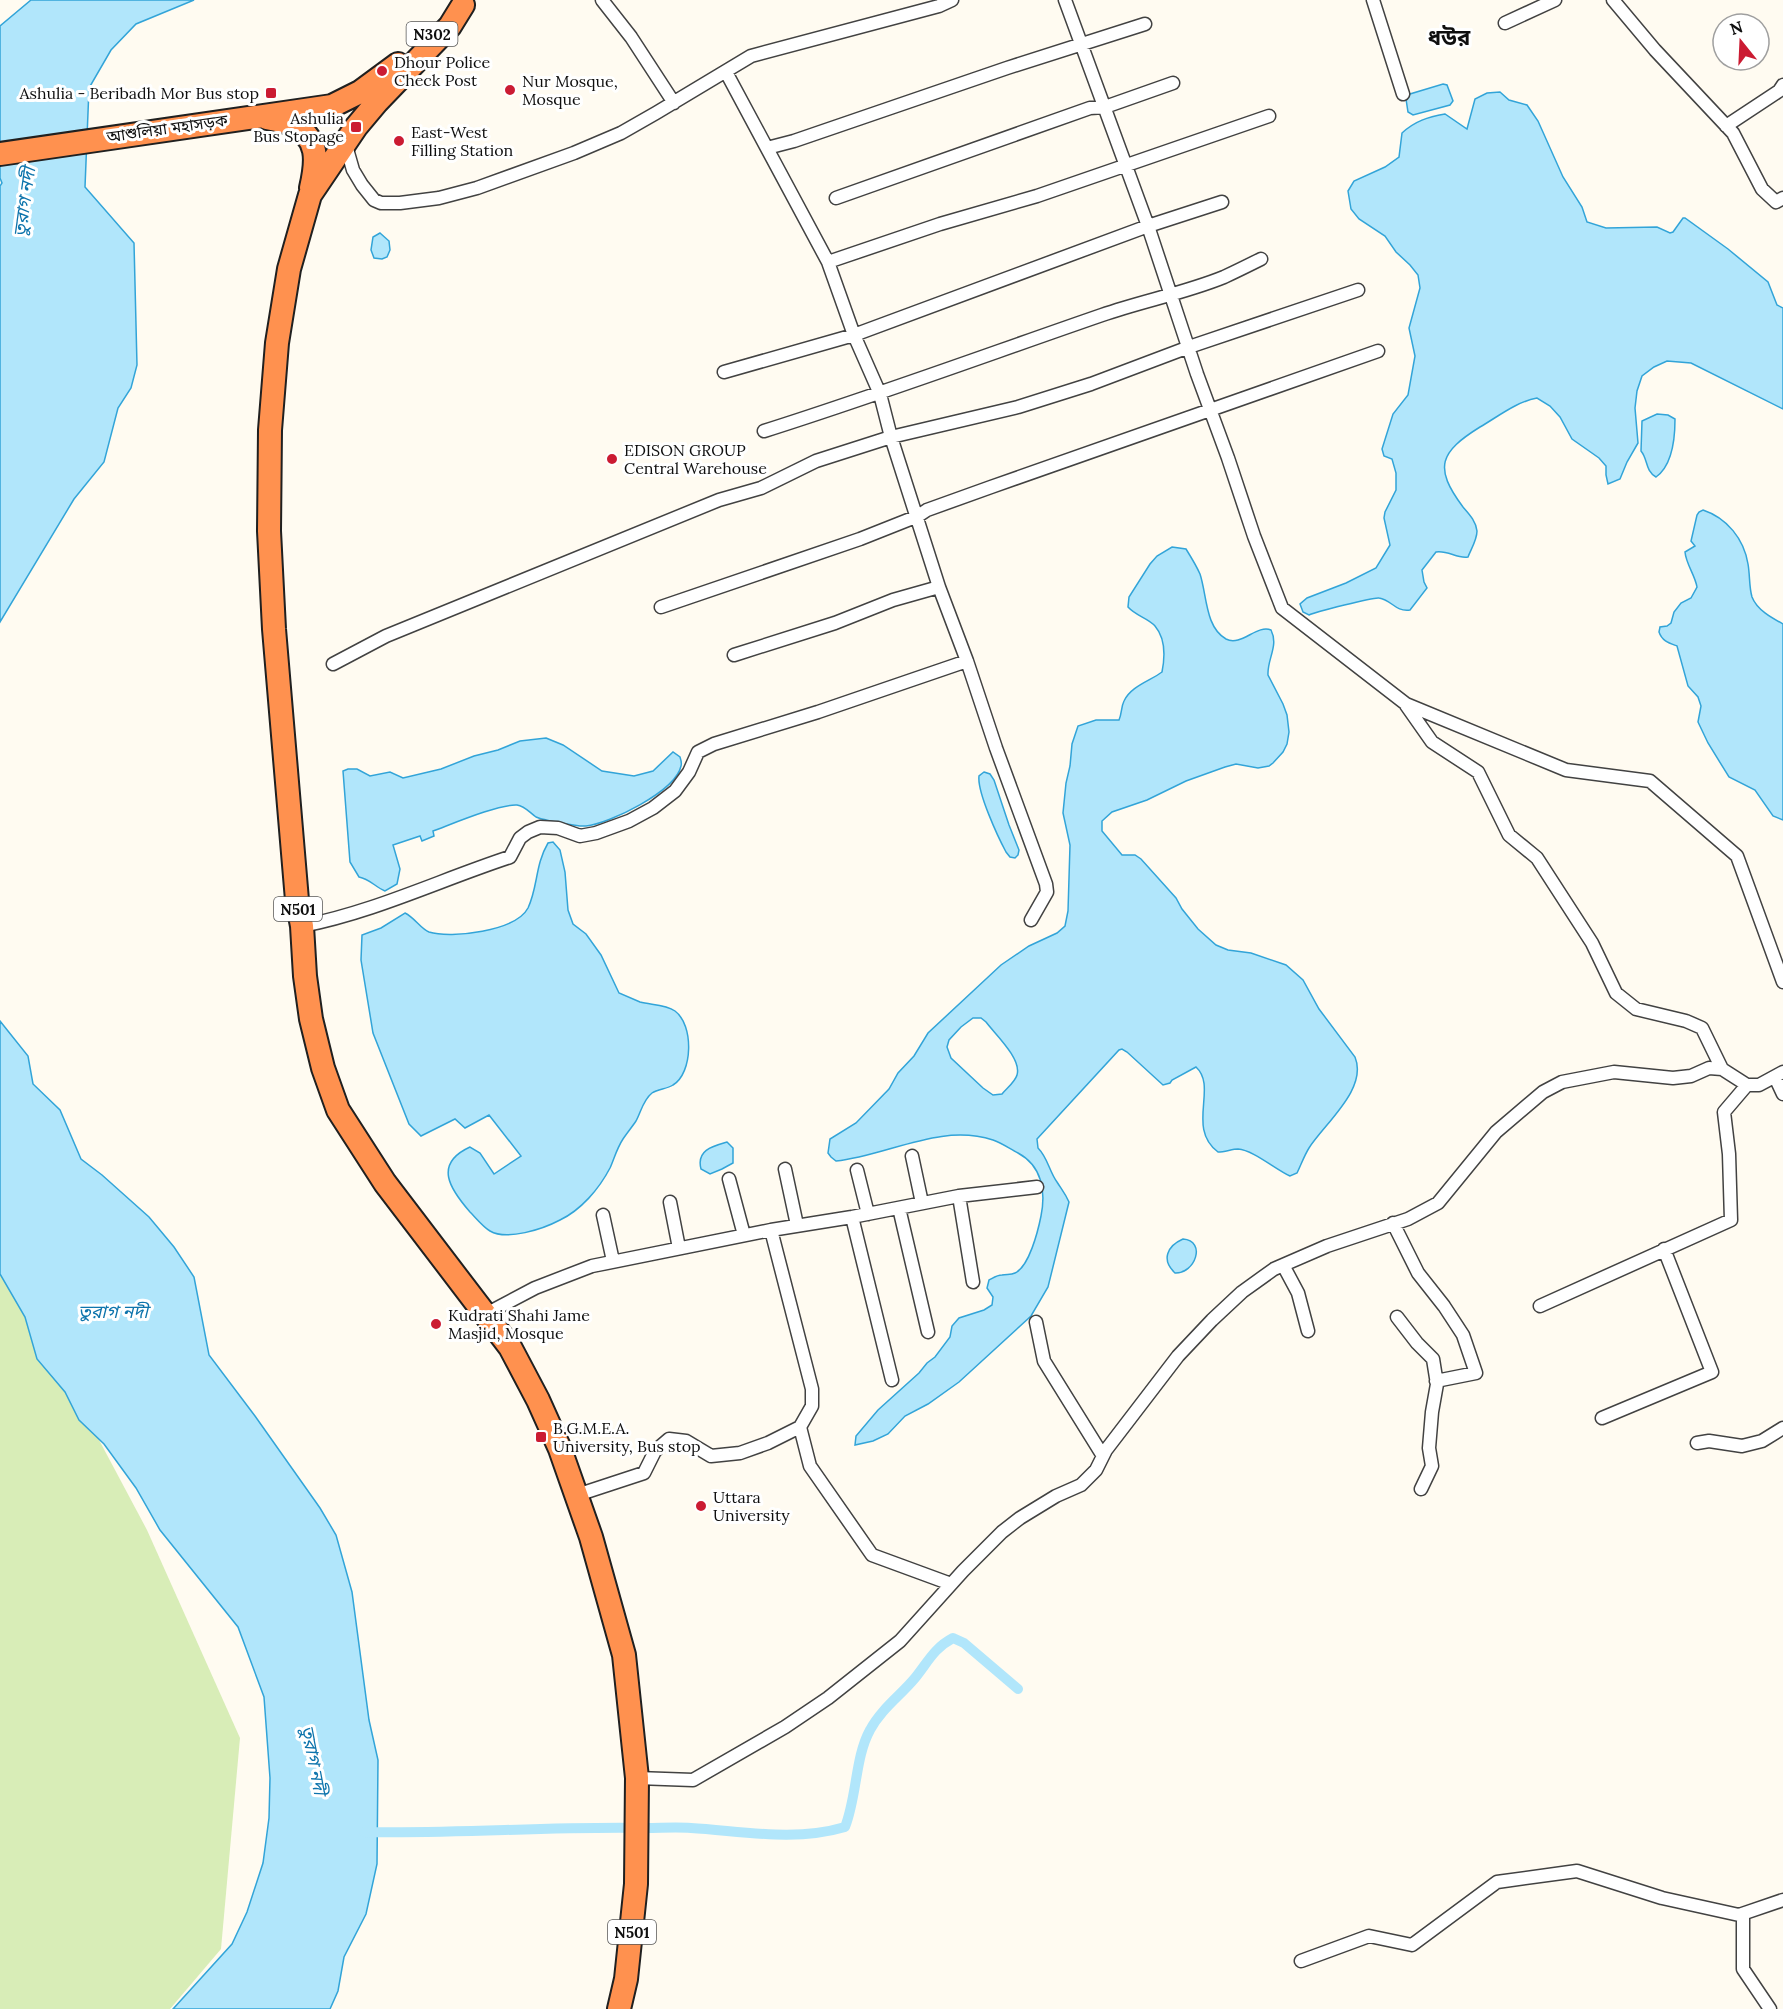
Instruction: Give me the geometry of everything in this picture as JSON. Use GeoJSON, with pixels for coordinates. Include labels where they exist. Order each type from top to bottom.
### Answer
{"type":"FeatureCollection","features":[{"type":"Feature","properties":{"kind":"highway","name":"আশুলিয়া মহাসড়ক"},"geometry":{"type":"LineString","coordinates":[[0,154],[109,136],[332,106],[360,92],[395,67],[465,2]]}},
{"type":"Feature","properties":{"kind":"highway","name":"N501"},"geometry":{"type":"LineString","coordinates":[[465,2],[450,26],[377,102],[345,142],[310,195],[289,269],[277,343],[270,430],[268,531],[274,630],[305,976],[311,1019],[323,1068],[338,1110],[385,1183],[510,1347],[538,1400],[577,1495],[624,1655],[636,1784],[636,1884],[626,1979],[619,2009]]}},
{"type":"Feature","properties":{"kind":"highway"},"geometry":{"type":"LineString","coordinates":[[257,116],[291,124],[314,145],[314,174],[310,195]]}},
{"type":"Feature","properties":{"kind":"street"},"geometry":{"type":"LineString","coordinates":[[602,0],[631,37],[674,103]]}},
{"type":"Feature","properties":{"kind":"street"},"geometry":{"type":"LineString","coordinates":[[345,142],[353,170],[374,200],[381,203],[400,203],[439,198],[477,188],[574,153],[621,132],[751,56],[939,6],[952,0]]}},
{"type":"Feature","properties":{"kind":"street"},"geometry":{"type":"LineString","coordinates":[[1065,0],[1148,226],[1254,536],[1282,608],[1406,704],[1566,770],[1650,781],[1737,856],[1783,982]]}},
{"type":"Feature","properties":{"kind":"street"},"geometry":{"type":"LineString","coordinates":[[1373,0],[1404,94]]}},
{"type":"Feature","properties":{"kind":"street"},"geometry":{"type":"LineString","coordinates":[[1505,23],[1555,0]]}},
{"type":"Feature","properties":{"kind":"street"},"geometry":{"type":"LineString","coordinates":[[1613,0],[1655,50],[1733,133],[1762,189],[1781,201]]}},
{"type":"Feature","properties":{"kind":"street"},"geometry":{"type":"LineString","coordinates":[[767,148],[1145,24]]}},
{"type":"Feature","properties":{"kind":"street"},"geometry":{"type":"LineString","coordinates":[[726,72],[791,197],[828,262],[854,335],[880,394],[891,437],[939,587],[968,661],[996,748],[1046,884],[1047,892],[1031,920]]}},
{"type":"Feature","properties":{"kind":"street"},"geometry":{"type":"LineString","coordinates":[[836,198],[1090,108],[1105,107],[1173,83]]}},
{"type":"Feature","properties":{"kind":"street"},"geometry":{"type":"LineString","coordinates":[[1726,126],[1779,91],[1783,85]]}},
{"type":"Feature","properties":{"kind":"street"},"geometry":{"type":"LineString","coordinates":[[828,262],[940,224],[1048,192],[1269,117]]}},
{"type":"Feature","properties":{"kind":"street"},"geometry":{"type":"LineString","coordinates":[[724,372],[854,335],[1148,226],[1222,201]]}},
{"type":"Feature","properties":{"kind":"street"},"geometry":{"type":"LineString","coordinates":[[764,431],[880,394],[1104,315],[1223,277],[1261,259]]}},
{"type":"Feature","properties":{"kind":"street"},"geometry":{"type":"LineString","coordinates":[[333,664],[386,636],[719,500],[761,488],[816,461],[891,437],[1018,407],[1091,384],[1189,347],[1358,290]]}},
{"type":"Feature","properties":{"kind":"street"},"geometry":{"type":"LineString","coordinates":[[661,607],[860,539],[918,516],[927,510],[1378,351]]}},
{"type":"Feature","properties":{"kind":"street"},"geometry":{"type":"LineString","coordinates":[[734,656],[835,623],[893,600],[939,587]]}},
{"type":"Feature","properties":{"kind":"street"},"geometry":{"type":"LineString","coordinates":[[302,926],[407,896],[510,857],[520,838],[540,827],[558,828],[580,836],[596,833],[629,821],[653,808],[675,791],[689,772],[698,752],[714,744],[818,712],[968,661]]}},
{"type":"Feature","properties":{"kind":"street"},"geometry":{"type":"LineString","coordinates":[[1406,704],[1432,742],[1478,772],[1509,835],[1537,858],[1592,944],[1616,993],[1636,1009],[1702,1028],[1722,1069]]}},
{"type":"Feature","properties":{"kind":"street"},"geometry":{"type":"LineString","coordinates":[[636,1784],[693,1780],[785,1727],[828,1698],[900,1641],[1002,1532],[1056,1496],[1081,1485],[1095,1470],[1178,1356],[1242,1292],[1274,1269],[1327,1246],[1408,1219],[1438,1203],[1497,1132],[1543,1092],[1563,1082],[1614,1072],[1673,1078],[1691,1076],[1709,1068],[1722,1069],[1747,1084],[1759,1085],[1779,1075],[1783,1094]]}},
{"type":"Feature","properties":{"kind":"street"},"geometry":{"type":"LineString","coordinates":[[1540,1306],[1731,1220],[1729,1154],[1724,1112],[1747,1084]]}},
{"type":"Feature","properties":{"kind":"street"},"geometry":{"type":"LineString","coordinates":[[912,1156],[922,1203]]}},
{"type":"Feature","properties":{"kind":"street"},"geometry":{"type":"LineString","coordinates":[[785,1169],[797,1225]]}},
{"type":"Feature","properties":{"kind":"street"},"geometry":{"type":"LineString","coordinates":[[857,1170],[867,1214]]}},
{"type":"Feature","properties":{"kind":"street"},"geometry":{"type":"LineString","coordinates":[[729,1179],[744,1235]]}},
{"type":"Feature","properties":{"kind":"street"},"geometry":{"type":"LineString","coordinates":[[486,1314],[535,1288],[592,1266],[744,1235],[959,1196],[1037,1187]]}},
{"type":"Feature","properties":{"kind":"street"},"geometry":{"type":"LineString","coordinates":[[959,1196],[974,1282]]}},
{"type":"Feature","properties":{"kind":"street"},"geometry":{"type":"LineString","coordinates":[[670,1202],[679,1248]]}},
{"type":"Feature","properties":{"kind":"street"},"geometry":{"type":"LineString","coordinates":[[899,1208],[928,1332]]}},
{"type":"Feature","properties":{"kind":"street"},"geometry":{"type":"LineString","coordinates":[[603,1215],[613,1262]]}},
{"type":"Feature","properties":{"kind":"street"},"geometry":{"type":"LineString","coordinates":[[852,1217],[892,1380]]}},
{"type":"Feature","properties":{"kind":"street"},"geometry":{"type":"LineString","coordinates":[[1393,1223],[1418,1273],[1463,1335],[1476,1373],[1436,1381]]}},
{"type":"Feature","properties":{"kind":"street"},"geometry":{"type":"LineString","coordinates":[[577,1495],[644,1473],[656,1451],[669,1439],[686,1441],[711,1456],[740,1453],[768,1443],[800,1426],[812,1406],[812,1389],[771,1230]]}},
{"type":"Feature","properties":{"kind":"street"},"geometry":{"type":"LineString","coordinates":[[1602,1418],[1712,1372],[1664,1249]]}},
{"type":"Feature","properties":{"kind":"street"},"geometry":{"type":"LineString","coordinates":[[1283,1265],[1298,1293],[1308,1331]]}},
{"type":"Feature","properties":{"kind":"street"},"geometry":{"type":"LineString","coordinates":[[1397,1317],[1433,1359],[1436,1381],[1429,1448],[1432,1466],[1421,1489]]}},
{"type":"Feature","properties":{"kind":"street"},"geometry":{"type":"LineString","coordinates":[[1036,1322],[1044,1361],[1103,1456]]}},
{"type":"Feature","properties":{"kind":"street"},"geometry":{"type":"LineString","coordinates":[[800,1426],[810,1466],[872,1555],[951,1584]]}},
{"type":"Feature","properties":{"kind":"street"},"geometry":{"type":"LineString","coordinates":[[1697,1443],[1708,1441],[1742,1446],[1762,1441],[1783,1428]]}},
{"type":"Feature","properties":{"kind":"street"},"geometry":{"type":"LineString","coordinates":[[1300,1961],[1369,1936],[1412,1945],[1497,1882],[1577,1871],[1662,1898],[1739,1915],[1783,1900]]}},
{"type":"Feature","properties":{"kind":"street"},"geometry":{"type":"LineString","coordinates":[[1743,1914],[1743,1969],[1770,2009]]}},
{"type":"Feature","properties":{"kind":"green space"},"geometry":{"type":"Polygon","coordinates":[[[0,1254],[147,1530],[240,1738],[221,1949],[170,2009],[0,2009],[0,1254]]]}},
{"type":"Feature","properties":{"kind":"water","name":"তুরাগ নদী"},"geometry":{"type":"Polygon","coordinates":[[[31,0],[194,0],[136,24],[111,50],[89,88],[85,187],[134,243],[137,365],[131,388],[118,408],[104,462],[74,499],[0,622],[0,186],[2,183],[0,178],[0,26],[31,0]]]}},
{"type":"Feature","properties":{"kind":"water"},"geometry":{"type":"Polygon","coordinates":[[[1443,84],[1447,85],[1453,101],[1450,105],[1413,115],[1408,112],[1406,99],[1410,94],[1443,84]]]}},
{"type":"Feature","properties":{"kind":"water"},"geometry":{"type":"Polygon","coordinates":[[[1500,92],[1509,100],[1527,105],[1538,121],[1563,177],[1582,207],[1587,222],[1606,228],[1657,227],[1670,233],[1685,218],[1768,282],[1777,305],[1783,308],[1783,409],[1691,363],[1667,361],[1642,376],[1635,408],[1638,443],[1620,479],[1608,484],[1606,466],[1599,458],[1572,439],[1560,417],[1550,406],[1537,398],[1522,403],[1456,444],[1445,461],[1447,481],[1472,518],[1477,531],[1468,557],[1436,552],[1422,570],[1427,588],[1410,610],[1397,608],[1379,598],[1309,615],[1303,612],[1300,604],[1307,598],[1376,568],[1390,545],[1384,518],[1396,490],[1396,473],[1392,459],[1384,456],[1382,449],[1393,414],[1408,395],[1415,356],[1409,328],[1420,288],[1418,275],[1396,252],[1385,236],[1359,219],[1351,209],[1348,191],[1354,181],[1385,167],[1399,157],[1402,133],[1412,125],[1427,118],[1445,114],[1467,129],[1475,99],[1487,93],[1500,92]]]}},
{"type":"Feature","properties":{"kind":"water"},"geometry":{"type":"Polygon","coordinates":[[[380,233],[389,241],[390,250],[387,257],[382,259],[374,258],[371,250],[373,237],[380,233]]]}},
{"type":"Feature","properties":{"kind":"water"},"geometry":{"type":"Polygon","coordinates":[[[1657,414],[1668,415],[1675,419],[1669,458],[1662,472],[1656,477],[1650,472],[1641,451],[1642,421],[1657,414]]]}},
{"type":"Feature","properties":{"kind":"water"},"geometry":{"type":"Polygon","coordinates":[[[1703,510],[1720,518],[1738,538],[1746,555],[1754,602],[1765,613],[1783,624],[1783,820],[1773,816],[1755,790],[1729,777],[1698,722],[1701,706],[1698,697],[1688,686],[1677,646],[1664,640],[1659,632],[1660,627],[1671,623],[1674,612],[1681,603],[1691,598],[1697,587],[1685,552],[1695,546],[1691,541],[1697,515],[1703,510]]]}},
{"type":"Feature","properties":{"kind":"water"},"geometry":{"type":"Polygon","coordinates":[[[1172,547],[1186,549],[1200,574],[1210,619],[1219,634],[1226,639],[1237,640],[1260,630],[1271,630],[1274,642],[1268,675],[1287,715],[1289,732],[1287,744],[1283,752],[1269,766],[1258,768],[1236,764],[1225,767],[1186,781],[1147,800],[1112,812],[1102,821],[1102,831],[1122,855],[1135,855],[1141,859],[1176,898],[1198,929],[1216,945],[1228,950],[1251,953],[1286,965],[1303,980],[1319,1009],[1355,1057],[1356,1081],[1343,1105],[1309,1148],[1297,1173],[1290,1176],[1244,1150],[1218,1152],[1209,1142],[1204,1131],[1203,1120],[1204,1085],[1202,1075],[1196,1067],[1163,1085],[1127,1052],[1119,1050],[1037,1139],[1038,1148],[1069,1202],[1048,1287],[1031,1316],[959,1382],[928,1404],[905,1416],[888,1434],[873,1441],[855,1445],[856,1436],[878,1410],[935,1357],[950,1337],[952,1326],[959,1318],[992,1305],[993,1297],[987,1288],[989,1280],[1015,1273],[1025,1264],[1040,1223],[1043,1197],[1037,1172],[1026,1158],[993,1140],[954,1135],[836,1161],[828,1153],[830,1139],[856,1123],[889,1089],[928,1033],[1001,965],[1029,946],[1057,933],[1065,926],[1068,911],[1070,845],[1063,813],[1072,744],[1078,726],[1096,720],[1119,720],[1123,703],[1131,691],[1162,672],[1164,648],[1159,631],[1152,623],[1128,607],[1129,597],[1157,556],[1172,547]],[[973,1018],[961,1027],[949,1040],[947,1047],[951,1058],[983,1088],[993,1095],[1002,1094],[1015,1080],[1016,1062],[1007,1047],[981,1018],[973,1018]]]}},
{"type":"Feature","properties":{"kind":"water"},"geometry":{"type":"Polygon","coordinates":[[[546,738],[563,745],[602,771],[634,776],[653,771],[673,752],[680,757],[681,765],[676,776],[655,795],[625,813],[596,824],[576,825],[540,818],[517,805],[499,808],[433,831],[434,836],[422,841],[420,836],[393,845],[400,869],[397,884],[385,891],[359,877],[350,862],[343,771],[357,769],[370,776],[390,772],[403,778],[441,769],[520,741],[546,738]]]}},
{"type":"Feature","properties":{"kind":"water"},"geometry":{"type":"Polygon","coordinates":[[[984,772],[990,774],[994,780],[1019,850],[1015,858],[1010,857],[1006,852],[993,826],[981,793],[979,776],[984,772]]]}},
{"type":"Feature","properties":{"kind":"water"},"geometry":{"type":"Polygon","coordinates":[[[553,842],[560,850],[565,872],[568,910],[573,924],[586,934],[601,955],[619,993],[640,1002],[675,1011],[686,1027],[689,1049],[680,1079],[671,1086],[652,1093],[646,1099],[636,1121],[621,1142],[606,1176],[582,1205],[568,1216],[544,1227],[525,1233],[497,1234],[485,1227],[456,1195],[451,1186],[448,1169],[459,1154],[470,1147],[480,1153],[494,1174],[521,1156],[489,1115],[465,1128],[455,1119],[421,1136],[409,1124],[373,1033],[361,960],[362,935],[381,928],[405,913],[426,931],[439,934],[467,934],[497,928],[511,922],[528,908],[544,851],[548,843],[553,842]]]}},
{"type":"Feature","properties":{"kind":"water","name":"তুরাগ নদী"},"geometry":{"type":"Polygon","coordinates":[[[0,1021],[28,1056],[33,1084],[60,1110],[81,1159],[149,1217],[174,1247],[194,1277],[209,1355],[320,1508],[336,1535],[352,1592],[369,1720],[378,1760],[377,1864],[366,1914],[344,1957],[338,1991],[330,2009],[173,2009],[232,1944],[247,1912],[263,1863],[269,1818],[270,1778],[264,1697],[238,1627],[160,1530],[136,1488],[104,1444],[79,1420],[65,1392],[37,1359],[25,1317],[0,1274],[0,1021]]]}},
{"type":"Feature","properties":{"kind":"water"},"geometry":{"type":"Polygon","coordinates":[[[727,1142],[733,1148],[733,1163],[710,1174],[701,1169],[703,1153],[711,1147],[727,1142]]]}},
{"type":"Feature","properties":{"kind":"water"},"geometry":{"type":"Polygon","coordinates":[[[1183,1239],[1195,1245],[1195,1257],[1188,1268],[1175,1273],[1167,1258],[1173,1245],[1183,1239]]]}},
{"type":"Feature","properties":{"kind":"waterway"},"geometry":{"type":"LineString","coordinates":[[364,1832],[691,1828],[788,1835],[845,1827],[852,1803],[861,1752],[870,1730],[885,1709],[946,1642],[953,1638],[964,1643],[1018,1689]]}},
{"type":"Feature","properties":{"kind":"place","name":"Dhour Police Check Post"},"geometry":{"type":"Point","coordinates":[382,71]}},
{"type":"Feature","properties":{"kind":"place","name":"Nur Mosque, Mosque"},"geometry":{"type":"Point","coordinates":[510,90]}},
{"type":"Feature","properties":{"kind":"place","name":"Ashulia - Beribadh Mor Bus stop"},"geometry":{"type":"Point","coordinates":[271,93]}},
{"type":"Feature","properties":{"kind":"place","name":"Ashulia Bus Stopage"},"geometry":{"type":"Point","coordinates":[356,127]}},
{"type":"Feature","properties":{"kind":"place","name":"East-West Filling Station"},"geometry":{"type":"Point","coordinates":[399,141]}},
{"type":"Feature","properties":{"kind":"place","name":"EDISON GROUP Central Warehouse"},"geometry":{"type":"Point","coordinates":[612,459]}},
{"type":"Feature","properties":{"kind":"place","name":"Kudrati Shahi Jame Masjid, Mosque"},"geometry":{"type":"Point","coordinates":[436,1324]}},
{"type":"Feature","properties":{"kind":"place","name":"B.G.M.E.A. University, Bus stop"},"geometry":{"type":"Point","coordinates":[541,1437]}},
{"type":"Feature","properties":{"kind":"place","name":"Uttara University"},"geometry":{"type":"Point","coordinates":[701,1506]}},
{"type":"Feature","properties":{"kind":"district","name":"ধউর"},"geometry":{"type":"Point","coordinates":[1449,37]}}]}
